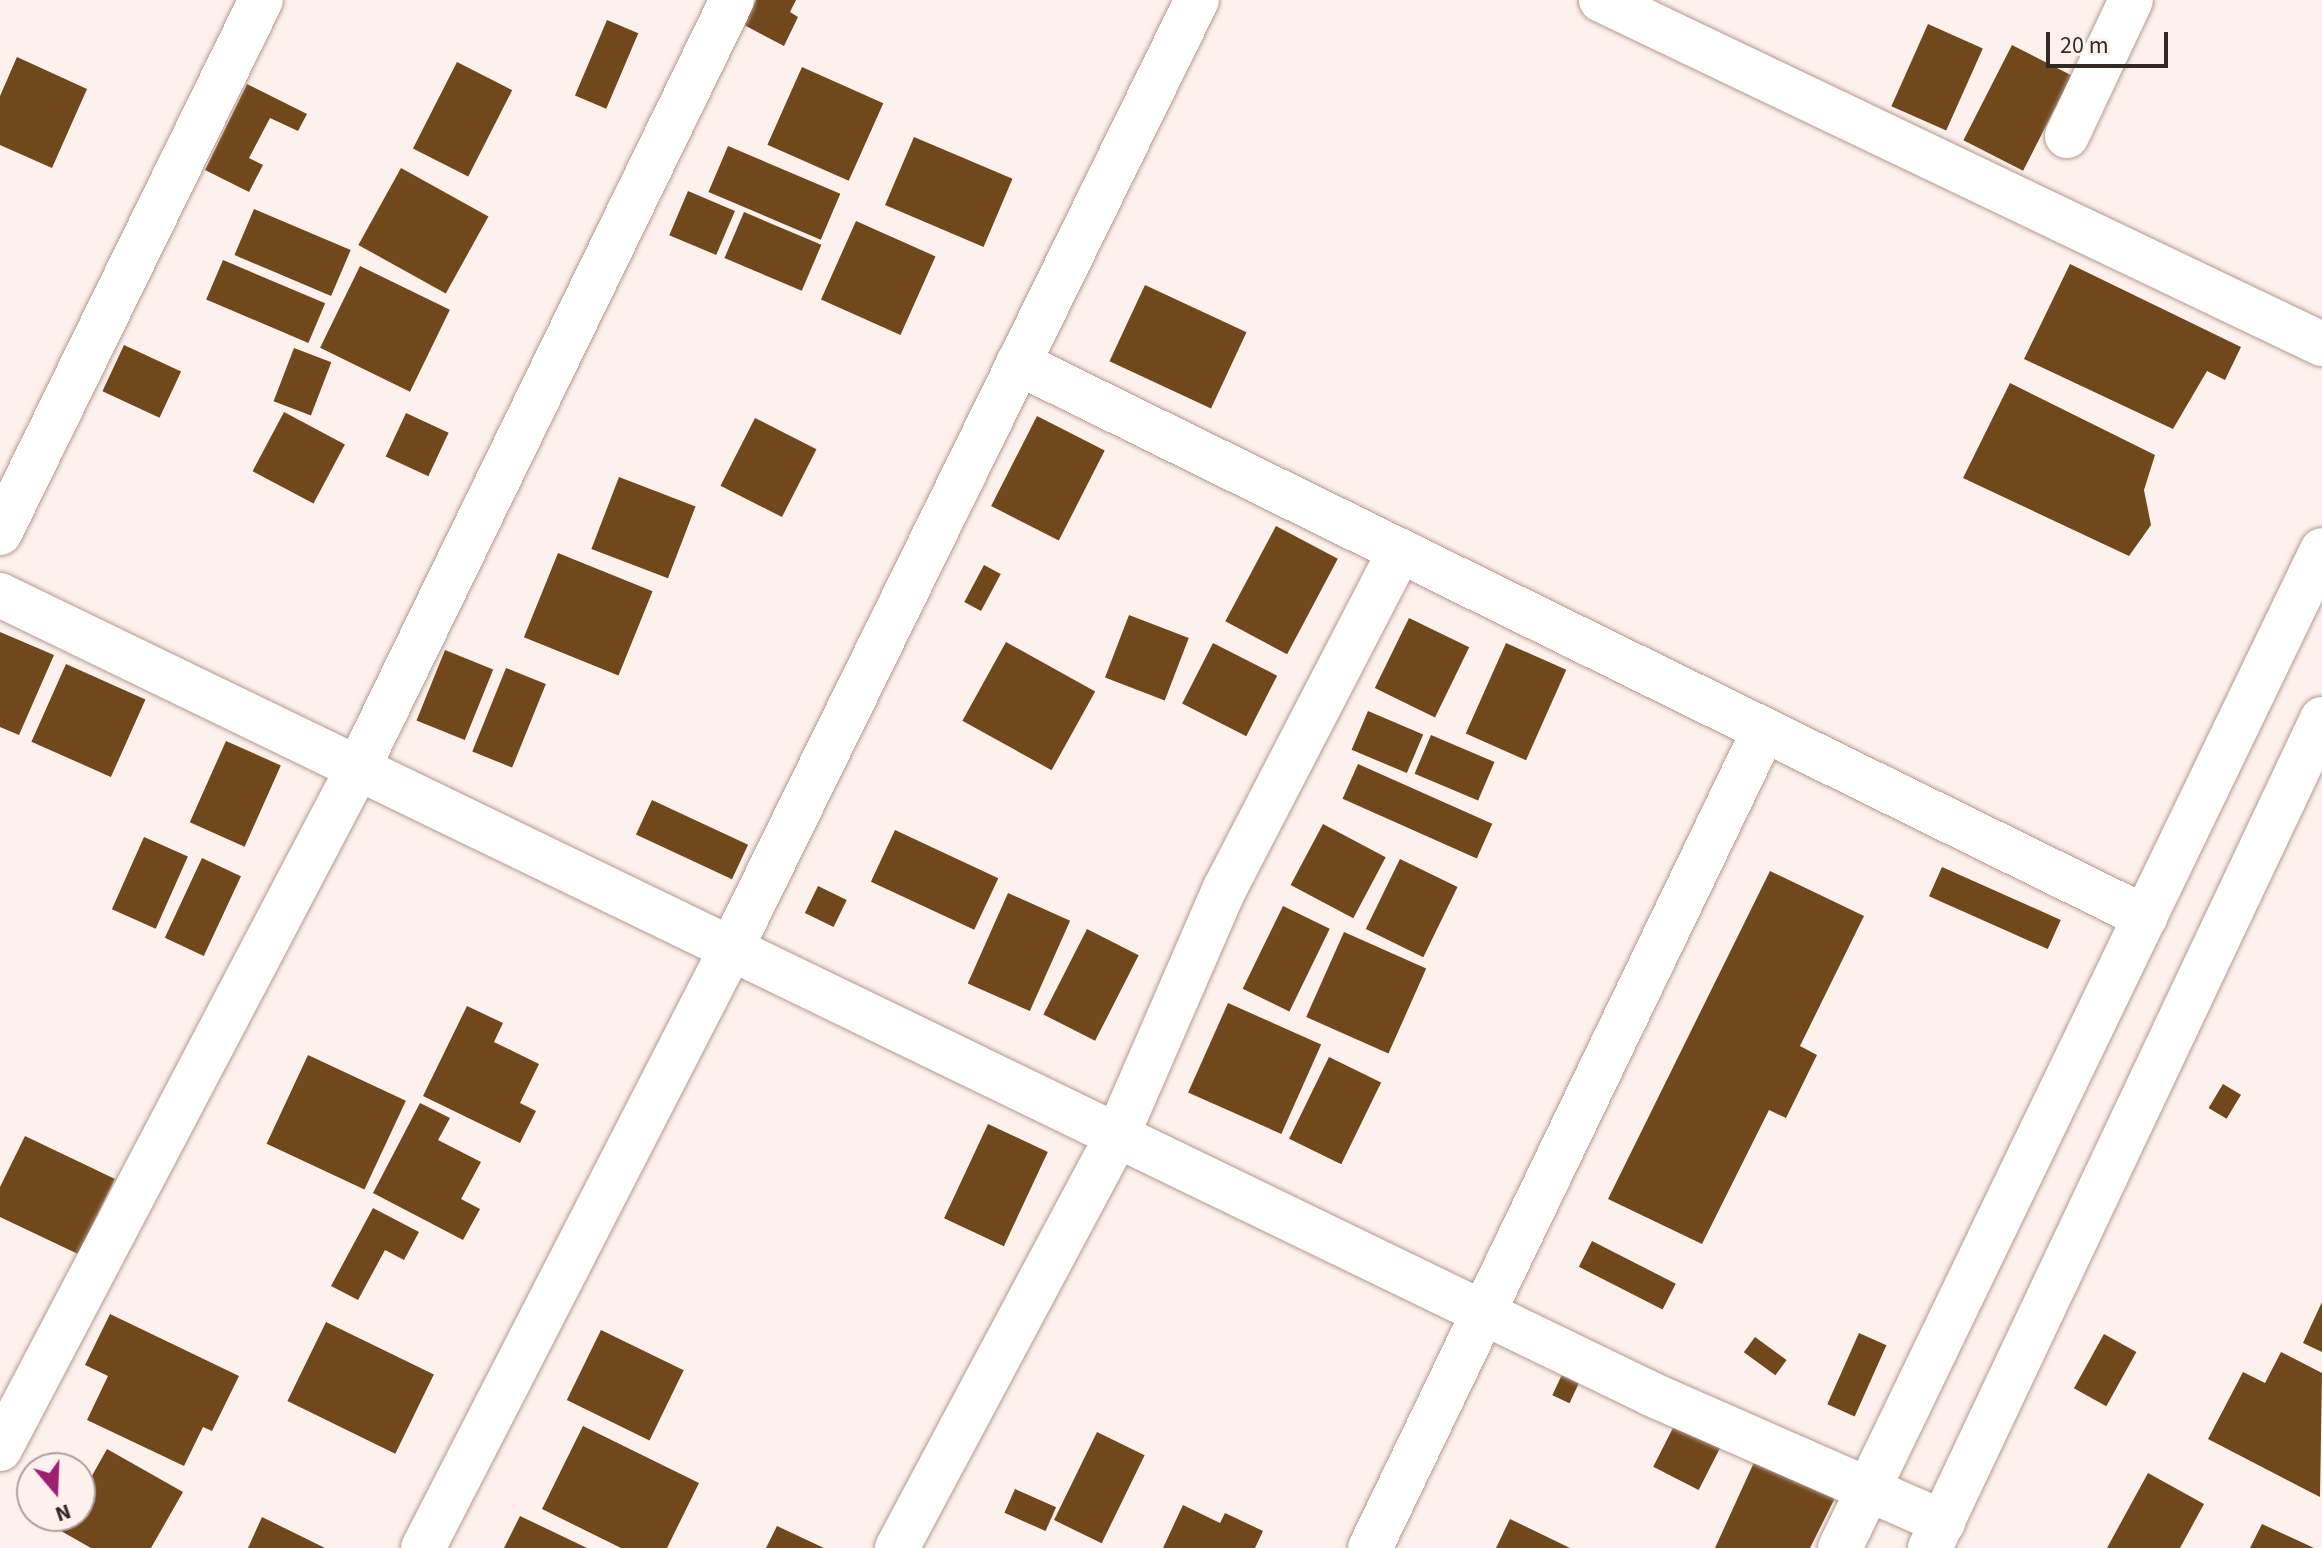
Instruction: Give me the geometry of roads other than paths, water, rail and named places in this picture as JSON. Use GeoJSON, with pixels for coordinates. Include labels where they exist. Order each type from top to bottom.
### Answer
{"type":"FeatureCollection","features":[{"type":"Feature","properties":{"kind":"street"},"geometry":{"type":"LineString","coordinates":[[0,533],[261,0]]}},
{"type":"Feature","properties":{"kind":"street"},"geometry":{"type":"LineString","coordinates":[[0,1449],[358,768],[732,0]]}},
{"type":"Feature","properties":{"kind":"street"},"geometry":{"type":"LineString","coordinates":[[423,1548],[731,949],[1197,0]]}},
{"type":"Feature","properties":{"kind":"street"},"geometry":{"type":"LineString","coordinates":[[1601,0],[1651,11],[2322,344]]}},
{"type":"Feature","properties":{"kind":"street"},"geometry":{"type":"LineString","coordinates":[[2067,136],[2131,0]]}},
{"type":"Feature","properties":{"kind":"street"},"geometry":{"type":"LineString","coordinates":[[1018,363],[2145,917]]}},
{"type":"Feature","properties":{"kind":"street"},"geometry":{"type":"LineString","coordinates":[[1840,1548],[2322,550]]}},
{"type":"Feature","properties":{"kind":"street"},"geometry":{"type":"LineString","coordinates":[[897,1548],[1117,1136],[1225,888],[1400,551]]}},
{"type":"Feature","properties":{"kind":"street"},"geometry":{"type":"LineString","coordinates":[[0,595],[1483,1313],[1868,1490],[1936,1535],[2322,719]]}},
{"type":"Feature","properties":{"kind":"street"},"geometry":{"type":"LineString","coordinates":[[1370,1548],[1764,730]]}}]}
